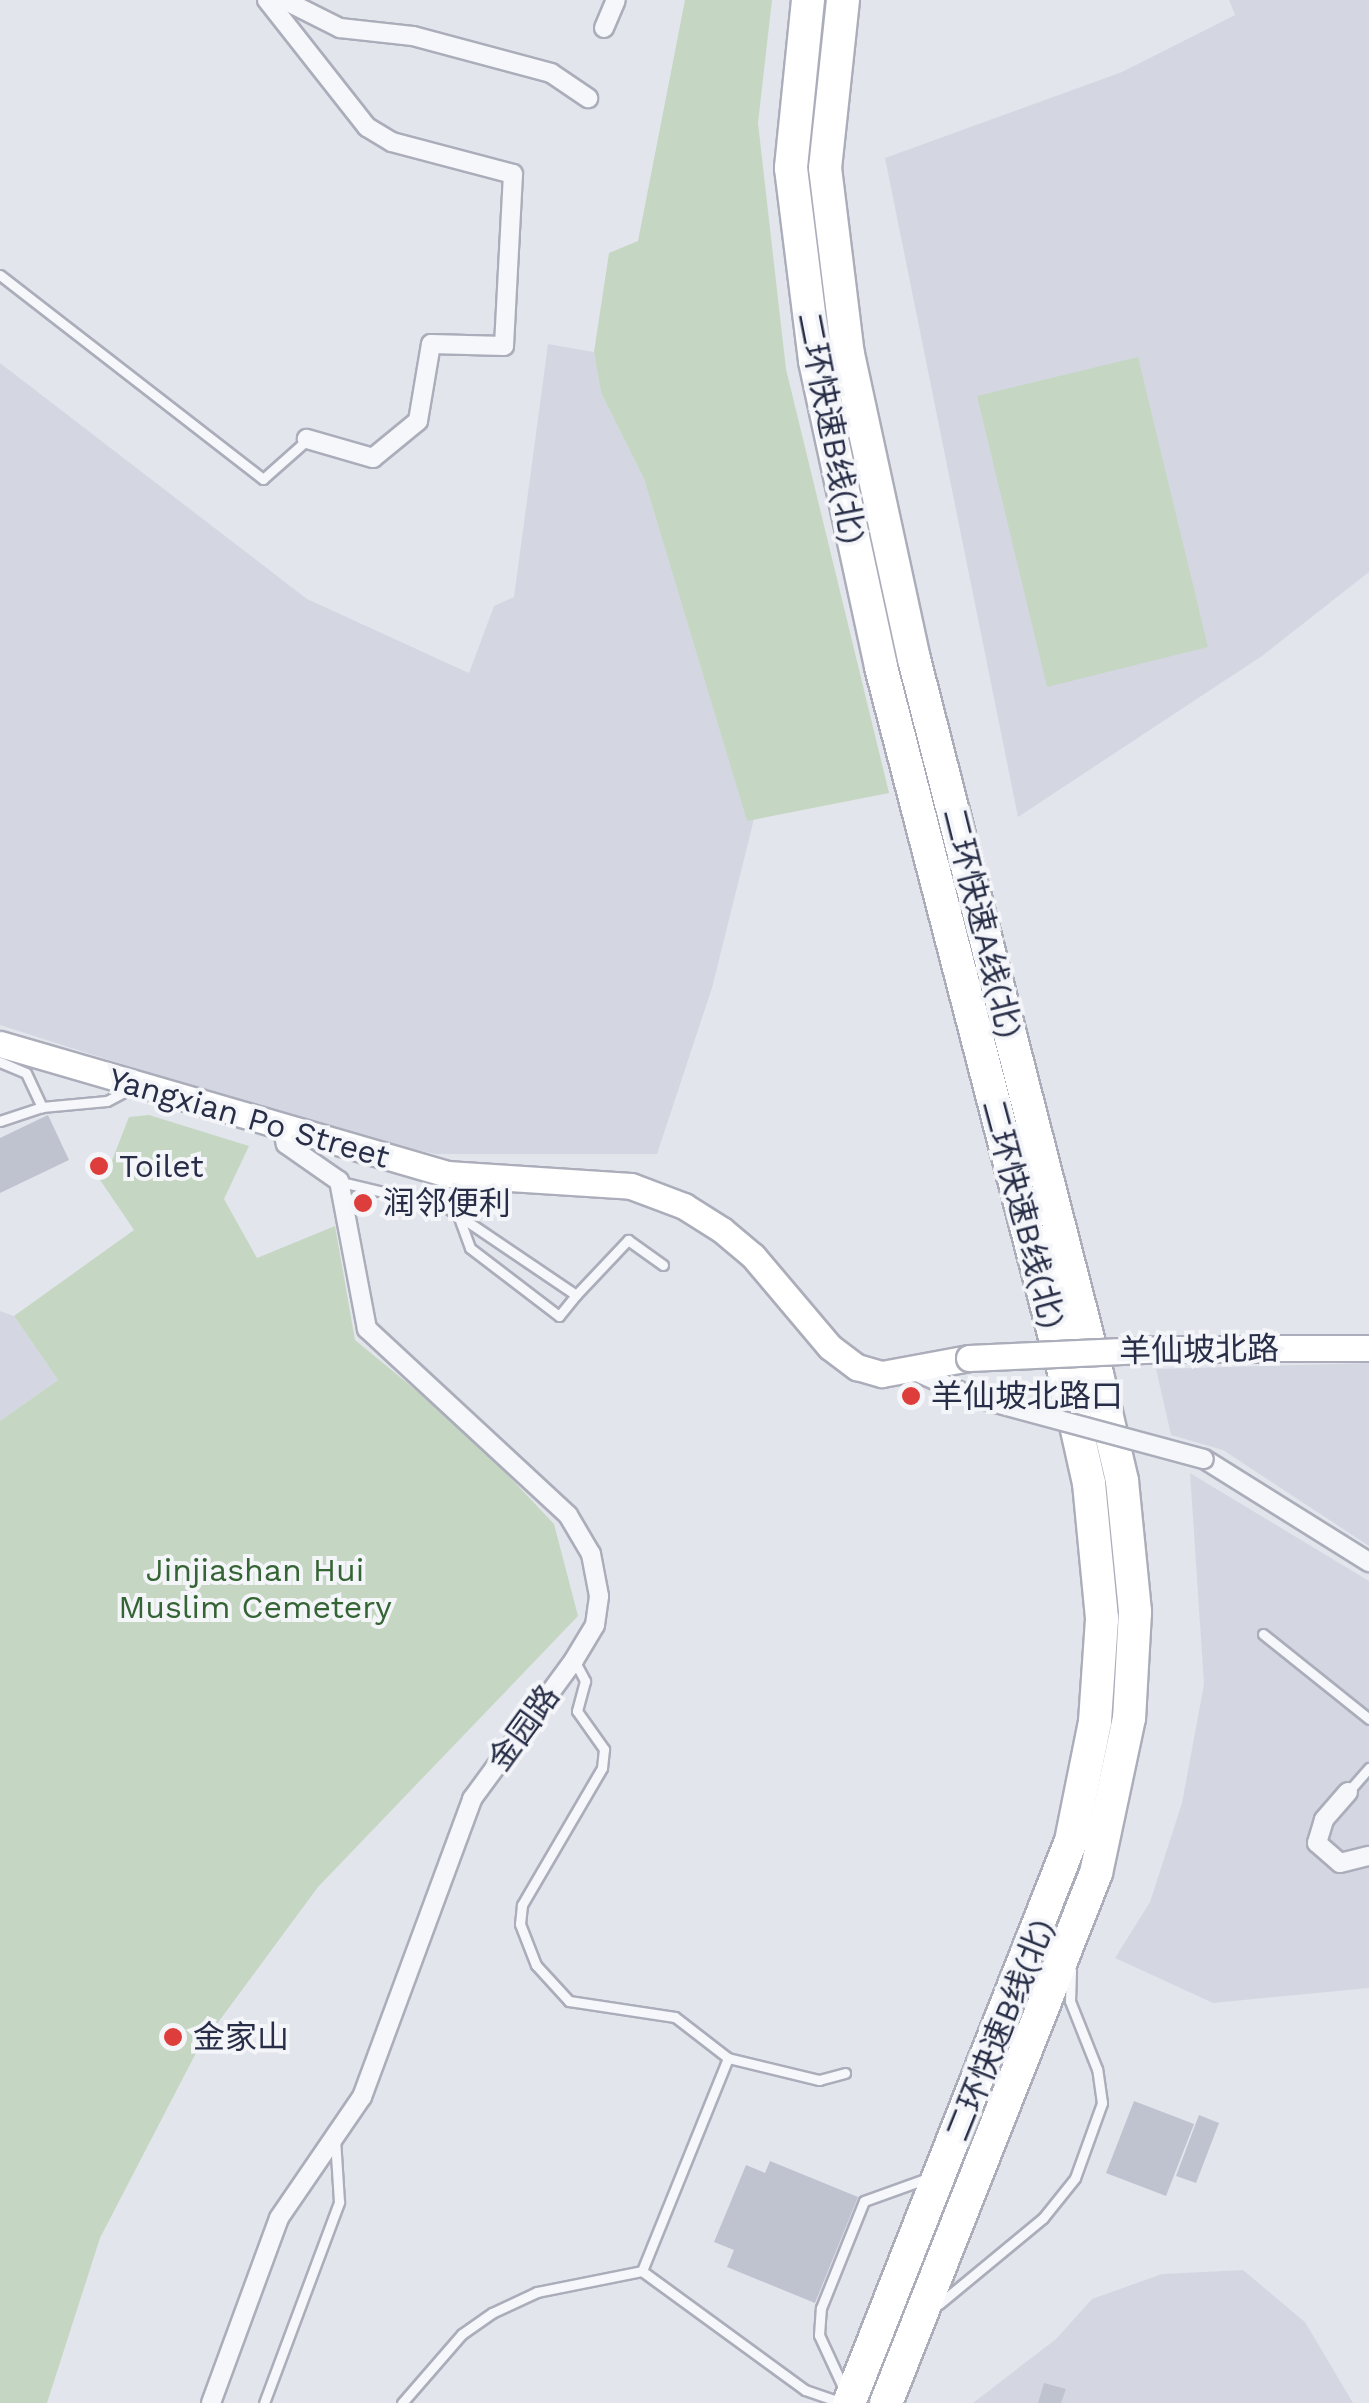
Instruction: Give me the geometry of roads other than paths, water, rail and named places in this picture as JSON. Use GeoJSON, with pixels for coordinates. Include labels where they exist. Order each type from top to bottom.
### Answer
{"type":"FeatureCollection","features":[{"type":"Feature","properties":{"kind":"highway","name":"二环快速B线(北)"},"geometry":{"type":"LineString","coordinates":[[808,0],[791,168],[815,361],[881,667],[1065,1376],[1101,1573],[1095,1722],[1071,1841],[950,2154],[847,2403]]}},
{"type":"Feature","properties":{"kind":"highway","name":"二环快速A线(北)"},"geometry":{"type":"LineString","coordinates":[[843,0],[825,168],[848,354],[914,659],[1097,1374],[1133,1560],[1134,1659],[1123,1756],[1072,1942],[886,2403]]}},
{"type":"Feature","properties":{"kind":"street"},"geometry":{"type":"LineString","coordinates":[[267,0],[366,127],[392,142],[513,174],[504,346],[431,344],[418,421],[373,458],[307,440]]}},
{"type":"Feature","properties":{"kind":"street"},"geometry":{"type":"LineString","coordinates":[[284,0],[340,28],[439,41],[551,72],[588,98]]}},
{"type":"Feature","properties":{"kind":"street"},"geometry":{"type":"LineString","coordinates":[[604,28],[616,0]]}},
{"type":"Feature","properties":{"kind":"street","name":"Yangxian Po Street"},"geometry":{"type":"LineString","coordinates":[[0,1044],[447,1174],[631,1186],[684,1206],[753,1256],[830,1347],[856,1367],[882,1374],[968,1358]]}},
{"type":"Feature","properties":{"kind":"street"},"geometry":{"type":"LineString","coordinates":[[282,1128],[286,1144],[338,1181]]}},
{"type":"Feature","properties":{"kind":"street","name":"金园路"},"geometry":{"type":"LineString","coordinates":[[211,2403],[279,2218],[362,2097],[472,1799],[574,1660],[595,1625],[599,1596],[590,1554],[568,1515],[510,1456],[367,1329],[338,1181]]}},
{"type":"Feature","properties":{"kind":"street","name":"羊仙坡北路"},"geometry":{"type":"LineString","coordinates":[[968,1358],[1166,1349],[1369,1348]]}},
{"type":"Feature","properties":{"kind":"street"},"geometry":{"type":"LineString","coordinates":[[914,1371],[970,1396],[1204,1459],[1369,1562]]}},
{"type":"Feature","properties":{"kind":"street"},"geometry":{"type":"LineString","coordinates":[[1348,1792],[1324,1820],[1317,1843],[1340,1863],[1369,1856]]}},
{"type":"Feature","properties":{"kind":"lane"},"geometry":{"type":"LineString","coordinates":[[0,275],[263,480],[307,440]]}},
{"type":"Feature","properties":{"kind":"lane"},"geometry":{"type":"LineString","coordinates":[[0,1062],[26,1073],[42,1107]]}},
{"type":"Feature","properties":{"kind":"lane"},"geometry":{"type":"LineString","coordinates":[[0,1121],[42,1107],[107,1100],[134,1086]]}},
{"type":"Feature","properties":{"kind":"lane"},"geometry":{"type":"LineString","coordinates":[[338,1181],[457,1212],[576,1294]]}},
{"type":"Feature","properties":{"kind":"lane"},"geometry":{"type":"LineString","coordinates":[[457,1212],[470,1248],[559,1316],[628,1240],[663,1265]]}},
{"type":"Feature","properties":{"kind":"lane"},"geometry":{"type":"LineString","coordinates":[[1263,1634],[1369,1719]]}},
{"type":"Feature","properties":{"kind":"lane"},"geometry":{"type":"LineString","coordinates":[[574,1660],[585,1680],[578,1710],[604,1749],[602,1768],[522,1904],[520,1924],[536,1965],[568,2000],[674,2017],[728,2058],[819,2080],[846,2073]]}},
{"type":"Feature","properties":{"kind":"lane"},"geometry":{"type":"LineString","coordinates":[[1348,1792],[1369,1768]]}},
{"type":"Feature","properties":{"kind":"lane"},"geometry":{"type":"LineString","coordinates":[[915,2334],[940,2303],[1043,2218],[1074,2178],[1102,2102],[1097,2068],[1070,2001],[1072,1942]]}},
{"type":"Feature","properties":{"kind":"lane"},"geometry":{"type":"LineString","coordinates":[[642,2271],[728,2058]]}},
{"type":"Feature","properties":{"kind":"lane"},"geometry":{"type":"LineString","coordinates":[[264,2403],[339,2202],[335,2137]]}},
{"type":"Feature","properties":{"kind":"lane"},"geometry":{"type":"LineString","coordinates":[[847,2403],[820,2334],[822,2308],[864,2200],[915,2186],[950,2154]]}},
{"type":"Feature","properties":{"kind":"lane"},"geometry":{"type":"LineString","coordinates":[[402,2403],[462,2334],[492,2313],[537,2292],[642,2271],[793,2382],[847,2403]]}},
{"type":"Feature","properties":{"kind":"place","name":"Toilet"},"geometry":{"type":"Point","coordinates":[99,1166]}},
{"type":"Feature","properties":{"kind":"place","name":"润邻便利"},"geometry":{"type":"Point","coordinates":[363,1203]}},
{"type":"Feature","properties":{"kind":"place","name":"羊仙坡北路口"},"geometry":{"type":"Point","coordinates":[911,1396]}},
{"type":"Feature","properties":{"kind":"place","name":"金家山"},"geometry":{"type":"Point","coordinates":[173,2037]}},
{"type":"Feature","properties":{"kind":"park label","name":"Jinjiashan Hui Muslim Cemetery"},"geometry":{"type":"Point","coordinates":[255,1590]}}]}
